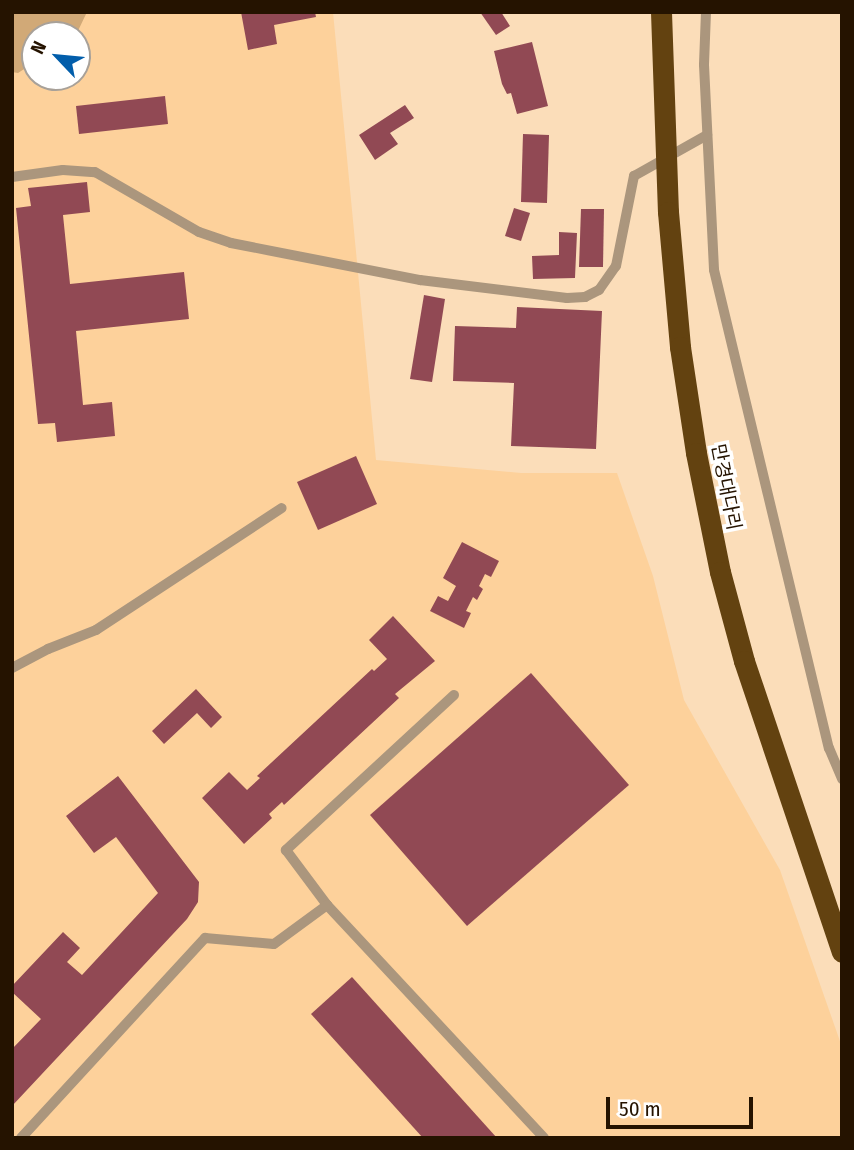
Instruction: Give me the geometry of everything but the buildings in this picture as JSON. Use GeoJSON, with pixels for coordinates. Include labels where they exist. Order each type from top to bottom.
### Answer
{"type":"FeatureCollection","features":[{"type":"Feature","properties":{"kind":"highway","name":"만경대다리"},"geometry":{"type":"LineString","coordinates":[[661,12],[668,212],[680,347],[696,453],[720,572],[744,661],[775,760],[842,952]]}},
{"type":"Feature","properties":{"kind":"lane"},"geometry":{"type":"LineString","coordinates":[[706,12],[704,65],[714,270],[829,748],[842,779]]}},
{"type":"Feature","properties":{"kind":"lane"},"geometry":{"type":"LineString","coordinates":[[12,177],[63,170],[95,172],[199,232],[231,243],[420,280],[567,298],[585,297],[599,290],[616,266],[634,176],[707,135]]}},
{"type":"Feature","properties":{"kind":"lane"},"geometry":{"type":"LineString","coordinates":[[12,668],[48,649],[96,630],[282,508]]}},
{"type":"Feature","properties":{"kind":"lane"},"geometry":{"type":"LineString","coordinates":[[454,695],[286,850],[327,905],[544,1138]]}},
{"type":"Feature","properties":{"kind":"lane"},"geometry":{"type":"LineString","coordinates":[[20,1138],[205,938],[274,944],[327,905]]}},
{"type":"Feature","properties":{"kind":"shaded area"},"geometry":{"type":"Polygon","coordinates":[[[12,12],[333,12],[376,460],[521,473],[617,473],[653,576],[684,700],[780,870],[842,1047],[842,1138],[12,1138],[12,12]]]}},
{"type":"Feature","properties":{"kind":"shaded area"},"geometry":{"type":"Polygon","coordinates":[[[12,12],[87,12],[83,21],[21,21],[21,71],[12,72],[12,12]]]}}]}
